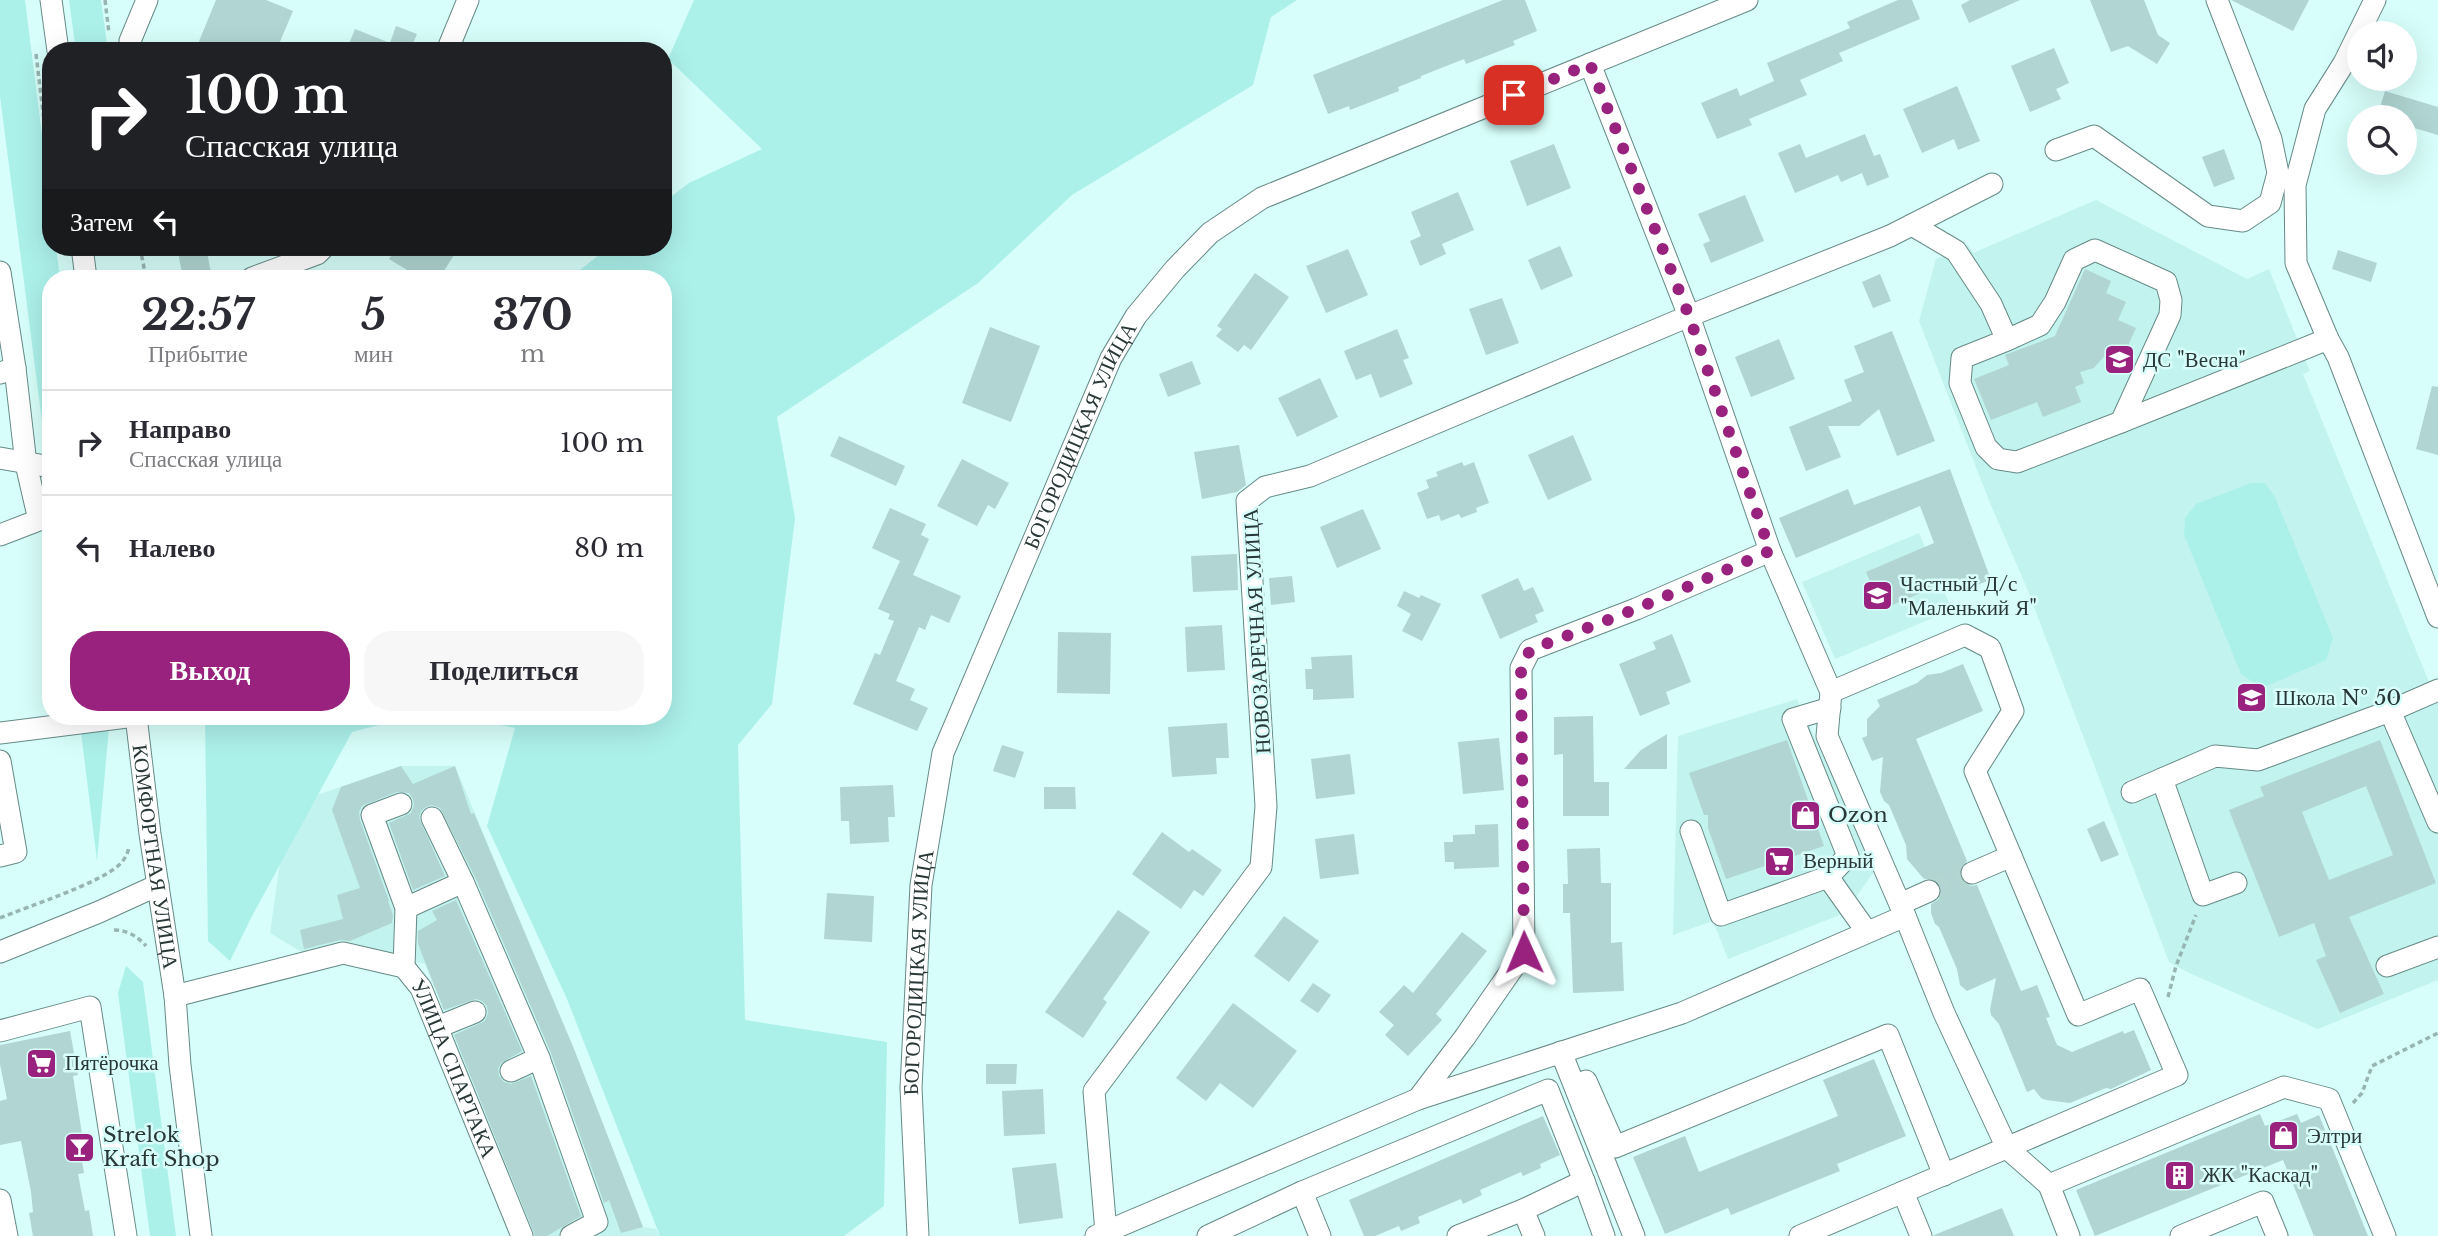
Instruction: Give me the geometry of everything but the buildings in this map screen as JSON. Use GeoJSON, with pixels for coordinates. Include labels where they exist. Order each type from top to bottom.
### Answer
{"type":"FeatureCollection","features":[{"type":"Feature","properties":{"kind":"street"},"geometry":{"type":"LineString","coordinates":[[51,0],[57,42]]}},
{"type":"Feature","properties":{"kind":"street"},"geometry":{"type":"LineString","coordinates":[[120,40],[147,0]]}},
{"type":"Feature","properties":{"kind":"street"},"geometry":{"type":"LineString","coordinates":[[451,42],[468,0]]}},
{"type":"Feature","properties":{"kind":"street","name":"БОГОРОДИЦКАЯ УЛИЦА"},"geometry":{"type":"LineString","coordinates":[[918,1236],[911,1088],[921,885],[943,753],[1111,358],[1136,316],[1210,233],[1262,198],[1747,0]]}},
{"type":"Feature","properties":{"kind":"street"},"geometry":{"type":"LineString","coordinates":[[2056,150],[2094,136],[2208,216],[2243,221],[2270,203],[2278,173],[2272,139],[2217,0]]}},
{"type":"Feature","properties":{"kind":"street"},"geometry":{"type":"LineString","coordinates":[[2375,0],[2344,62],[2315,109],[2295,185],[2296,263],[2338,357],[2438,617]]}},
{"type":"Feature","properties":{"kind":"street"},"geometry":{"type":"LineString","coordinates":[[1590,64],[1689,316],[1770,551],[1830,700],[1827,736],[1903,910],[1944,1013],[2007,1148],[2049,1185],[2069,1236]]}},
{"type":"Feature","properties":{"kind":"street","name":"НОВОЗАРЕЧНАЯ УЛИЦА"},"geometry":{"type":"LineString","coordinates":[[1101,1234],[1094,1091],[1261,867],[1266,806],[1247,501],[1265,487],[1310,476],[1689,316],[1890,236],[1992,184]]}},
{"type":"Feature","properties":{"kind":"street"},"geometry":{"type":"LineString","coordinates":[[1912,225],[1955,251],[1991,304],[2007,340]]}},
{"type":"Feature","properties":{"kind":"street"},"geometry":{"type":"LineString","coordinates":[[2121,422],[2170,315],[2171,300],[2166,282],[2095,250],[2074,260],[2055,302],[2040,325],[1962,358],[1960,383],[1986,447],[1998,459],[2017,462],[2121,422],[2328,339]]}},
{"type":"Feature","properties":{"kind":"street"},"geometry":{"type":"LineString","coordinates":[[274,270],[312,256]]}},
{"type":"Feature","properties":{"kind":"street"},"geometry":{"type":"LineString","coordinates":[[0,272],[7,370],[39,520],[0,535]]}},
{"type":"Feature","properties":{"kind":"street"},"geometry":{"type":"LineString","coordinates":[[0,458],[42,466]]}},
{"type":"Feature","properties":{"kind":"street"},"geometry":{"type":"LineString","coordinates":[[1418,1098],[1465,1037],[1524,952],[1521,668],[1530,650],[1636,609],[1770,551]]}},
{"type":"Feature","properties":{"kind":"street"},"geometry":{"type":"LineString","coordinates":[[1690,831],[1721,915],[1828,877],[1847,856],[1793,719],[1965,635],[1990,648],[2013,711],[1975,771],[2078,1015],[2140,989],[2176,1075],[1800,1236]]}},
{"type":"Feature","properties":{"kind":"street"},"geometry":{"type":"LineString","coordinates":[[2132,792],[2215,756],[2258,760],[2390,711],[2438,690]]}},
{"type":"Feature","properties":{"kind":"street"},"geometry":{"type":"LineString","coordinates":[[2390,711],[2438,822]]}},
{"type":"Feature","properties":{"kind":"street"},"geometry":{"type":"LineString","coordinates":[[0,733],[64,725]]}},
{"type":"Feature","properties":{"kind":"street","name":"КОМФОРТНАЯ УЛИЦА"},"geometry":{"type":"LineString","coordinates":[[136,725],[175,996],[180,1065],[201,1236]]}},
{"type":"Feature","properties":{"kind":"street"},"geometry":{"type":"LineString","coordinates":[[0,761],[16,852],[0,856]]}},
{"type":"Feature","properties":{"kind":"street"},"geometry":{"type":"LineString","coordinates":[[2162,779],[2203,895],[2236,883]]}},
{"type":"Feature","properties":{"kind":"street"},"geometry":{"type":"LineString","coordinates":[[401,804],[372,815],[406,908],[404,967]]}},
{"type":"Feature","properties":{"kind":"street"},"geometry":{"type":"LineString","coordinates":[[432,818],[463,882],[539,1058],[597,1222],[571,1236]]}},
{"type":"Feature","properties":{"kind":"street"},"geometry":{"type":"LineString","coordinates":[[1972,873],[2011,856]]}},
{"type":"Feature","properties":{"kind":"street"},"geometry":{"type":"LineString","coordinates":[[1828,877],[1867,932]]}},
{"type":"Feature","properties":{"kind":"street"},"geometry":{"type":"LineString","coordinates":[[406,908],[463,882]]}},
{"type":"Feature","properties":{"kind":"street"},"geometry":{"type":"LineString","coordinates":[[0,952],[158,885]]}},
{"type":"Feature","properties":{"kind":"street"},"geometry":{"type":"LineString","coordinates":[[1101,1234],[1418,1098],[1682,1013],[1867,932],[1929,891]]}},
{"type":"Feature","properties":{"kind":"street"},"geometry":{"type":"LineString","coordinates":[[2387,966],[2438,947]]}},
{"type":"Feature","properties":{"kind":"street","name":"УЛИЦА СПАРТАКА"},"geometry":{"type":"LineString","coordinates":[[175,996],[343,953],[404,967],[421,988],[522,1236]]}},
{"type":"Feature","properties":{"kind":"street"},"geometry":{"type":"LineString","coordinates":[[0,1031],[90,1007],[126,1236]]}},
{"type":"Feature","properties":{"kind":"street"},"geometry":{"type":"LineString","coordinates":[[438,1027],[475,1012]]}},
{"type":"Feature","properties":{"kind":"street"},"geometry":{"type":"LineString","coordinates":[[1575,1085],[1586,1081],[1615,1147],[1888,1035],[1944,1175]]}},
{"type":"Feature","properties":{"kind":"street"},"geometry":{"type":"LineString","coordinates":[[1561,1052],[1634,1236]]}},
{"type":"Feature","properties":{"kind":"street"},"geometry":{"type":"LineString","coordinates":[[511,1071],[539,1058]]}},
{"type":"Feature","properties":{"kind":"street"},"geometry":{"type":"LineString","coordinates":[[2049,1185],[2284,1087],[2329,1099],[2385,1236]]}},
{"type":"Feature","properties":{"kind":"street"},"geometry":{"type":"LineString","coordinates":[[1208,1236],[1302,1192],[1548,1090],[1604,1236]]}},
{"type":"Feature","properties":{"kind":"street"},"geometry":{"type":"LineString","coordinates":[[1458,1236],[1523,1210],[1584,1181]]}},
{"type":"Feature","properties":{"kind":"street"},"geometry":{"type":"LineString","coordinates":[[1302,1192],[1320,1236]]}},
{"type":"Feature","properties":{"kind":"street"},"geometry":{"type":"LineString","coordinates":[[1903,1192],[1921,1236]]}},
{"type":"Feature","properties":{"kind":"street"},"geometry":{"type":"LineString","coordinates":[[0,1200],[7,1236]]}},
{"type":"Feature","properties":{"kind":"street"},"geometry":{"type":"LineString","coordinates":[[2181,1236],[2263,1202],[2277,1236]]}},
{"type":"Feature","properties":{"kind":"street"},"geometry":{"type":"LineString","coordinates":[[1523,1210],[1534,1236]]}},
{"type":"Feature","properties":{"kind":"path"},"geometry":{"type":"LineString","coordinates":[[105,0],[120,40]]}},
{"type":"Feature","properties":{"kind":"path"},"geometry":{"type":"LineString","coordinates":[[34,41],[42,106]]}},
{"type":"Feature","properties":{"kind":"path"},"geometry":{"type":"LineString","coordinates":[[0,918],[87,883],[118,867],[127,856],[131,837]]}},
{"type":"Feature","properties":{"kind":"path"},"geometry":{"type":"LineString","coordinates":[[2157,1031],[2166,1019],[2171,985],[2203,895]]}},
{"type":"Feature","properties":{"kind":"path"},"geometry":{"type":"LineString","coordinates":[[107,929],[122,930],[137,936],[147,947]]}},
{"type":"Feature","properties":{"kind":"path"},"geometry":{"type":"LineString","coordinates":[[2337,1121],[2362,1093],[2372,1066],[2438,1033]]}},
{"type":"Feature","properties":{"kind":"shaded area"},"geometry":{"type":"Polygon","coordinates":[[[0,0],[25,0],[42,135],[42,256],[57,256],[59,270],[42,270],[42,421],[0,96],[0,0]]]}},
{"type":"Feature","properties":{"kind":"shaded area"},"geometry":{"type":"Polygon","coordinates":[[[69,0],[101,0],[107,42],[75,42],[69,0]]]}},
{"type":"Feature","properties":{"kind":"shaded area"},"geometry":{"type":"Polygon","coordinates":[[[694,0],[1297,0],[1271,17],[1253,85],[1072,195],[978,283],[777,417],[795,518],[772,704],[738,745],[745,1020],[887,1042],[884,1206],[844,1236],[660,1236],[567,999],[487,826],[515,728],[502,725],[672,725],[672,270],[580,270],[598,256],[672,256],[672,196],[689,183],[762,149],[672,63],[672,50],[694,0]]]}},
{"type":"Feature","properties":{"kind":"shaded area","name":"Школа № 50"},"geometry":{"type":"Polygon","coordinates":[[[2096,200],[2247,279],[2269,269],[2310,371],[2303,374],[2438,704],[2438,980],[2318,1029],[2169,962],[2026,586],[1990,503],[1919,321],[1936,259],[1968,245],[1973,253],[2096,200]]]}},
{"type":"Feature","properties":{"kind":"shaded area"},"geometry":{"type":"Polygon","coordinates":[[[2251,483],[2265,483],[2275,497],[2333,638],[2326,660],[2262,688],[2241,674],[2184,535],[2185,518],[2196,504],[2251,483]]]}},
{"type":"Feature","properties":{"kind":"shaded area","name":"Частный Д/с \"Маленький Я\""},"geometry":{"type":"Polygon","coordinates":[[[1919,533],[1952,610],[1835,659],[1802,582],[1919,533]]]}},
{"type":"Feature","properties":{"kind":"shaded area"},"geometry":{"type":"Polygon","coordinates":[[[1797,699],[1875,870],[1845,913],[1728,959],[1713,921],[1673,935],[1678,736],[1797,699]]]}},
{"type":"Feature","properties":{"kind":"shaded area"},"geometry":{"type":"Polygon","coordinates":[[[80,725],[109,725],[97,861],[80,725]]]}},
{"type":"Feature","properties":{"kind":"shaded area"},"geometry":{"type":"Polygon","coordinates":[[[205,725],[379,725],[352,732],[230,961],[208,941],[205,725]]]}},
{"type":"Feature","properties":{"kind":"shaded area"},"geometry":{"type":"Polygon","coordinates":[[[401,766],[455,766],[574,1049],[643,1227],[656,1229],[660,1236],[531,1236],[425,964],[346,943],[305,954],[270,933],[288,805],[401,766]]]}},
{"type":"Feature","properties":{"kind":"shaded area"},"geometry":{"type":"Polygon","coordinates":[[[126,966],[143,982],[176,1236],[150,1236],[118,993],[126,966]]]}},
{"type":"Feature","properties":{"kind":"tunnel"},"geometry":{"type":"LineString","coordinates":[[1929,891],[1972,873]]}},
{"type":"Feature","properties":{"kind":"place","name":"ДС \"Весна\""},"geometry":{"type":"Point","coordinates":[2120,360]}},
{"type":"Feature","properties":{"kind":"place","name":"Частный Д/с \"Маленький Я\""},"geometry":{"type":"Point","coordinates":[1877,596]}},
{"type":"Feature","properties":{"kind":"place","name":"Школа № 50"},"geometry":{"type":"Point","coordinates":[2252,698]}},
{"type":"Feature","properties":{"kind":"place","name":"Ozon"},"geometry":{"type":"Point","coordinates":[1805,815]}},
{"type":"Feature","properties":{"kind":"place","name":"Верный"},"geometry":{"type":"Point","coordinates":[1780,861]}},
{"type":"Feature","properties":{"kind":"place","name":"Пятёрочка"},"geometry":{"type":"Point","coordinates":[42,1063]}},
{"type":"Feature","properties":{"kind":"place","name":"Элтри"},"geometry":{"type":"Point","coordinates":[2284,1136]}},
{"type":"Feature","properties":{"kind":"place","name":"Strelok Kraft Shop"},"geometry":{"type":"Point","coordinates":[80,1147]}},
{"type":"Feature","properties":{"kind":"place","name":"ЖК \"Каскад\""},"geometry":{"type":"Point","coordinates":[2179,1175]}},
{"type":"Feature","properties":{"kind":"route"},"geometry":{"type":"LineString","coordinates":[[1514,95],[1590,64],[1689,316],[1770,551],[1636,609],[1530,650],[1521,668],[1524,952]]}}]}
